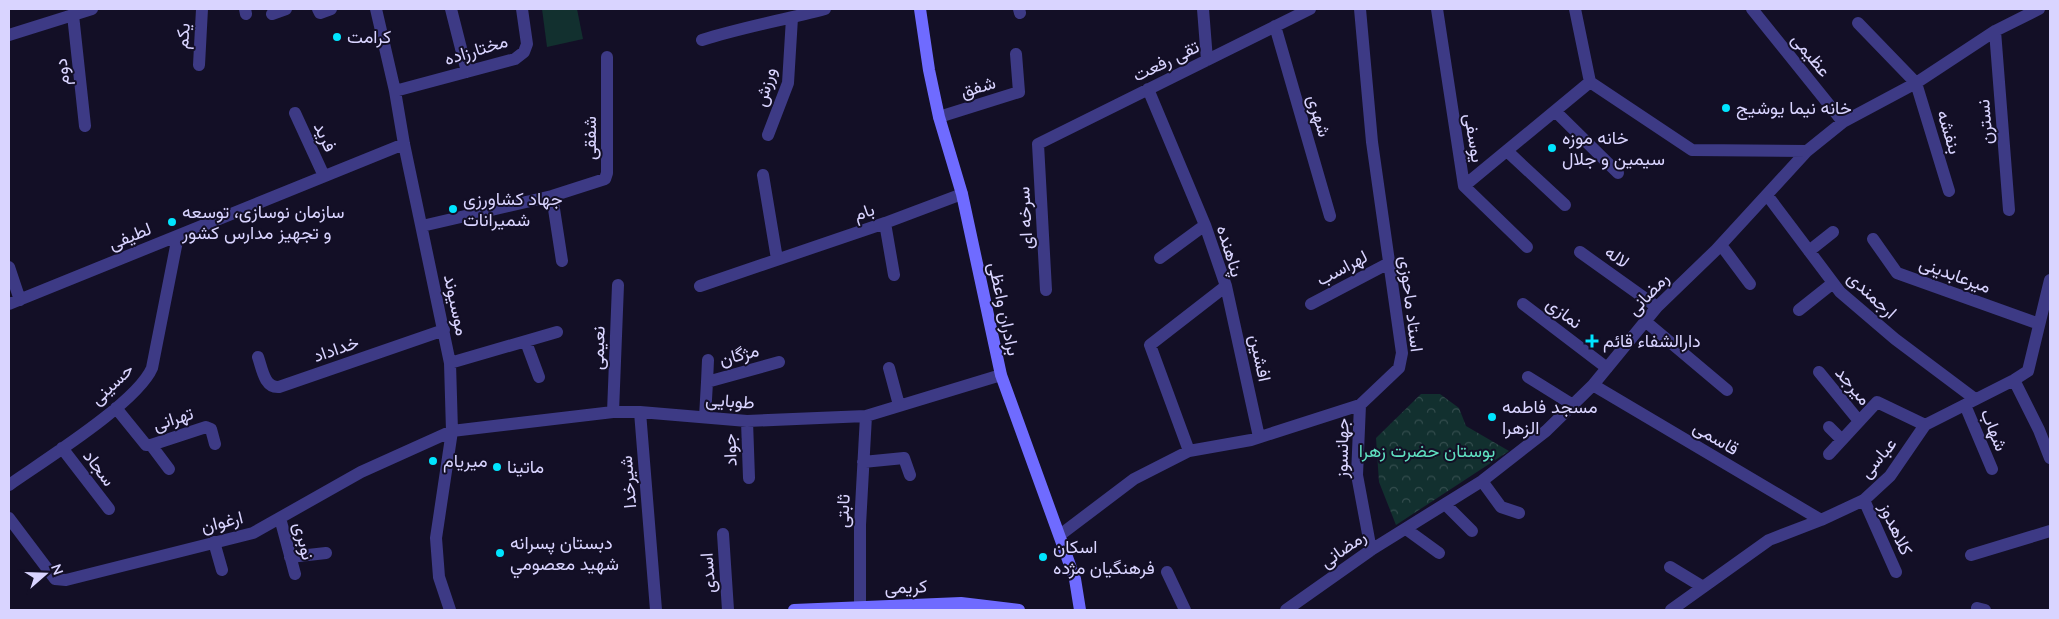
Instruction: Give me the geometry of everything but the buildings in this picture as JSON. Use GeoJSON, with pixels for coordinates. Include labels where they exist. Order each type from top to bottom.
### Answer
{"type":"FeatureCollection","features":[{"type":"Feature","properties":{"kind":"main road","name":"برادران واعظی"},"geometry":{"type":"LineString","coordinates":[[920,9],[929,70],[939,117],[962,194],[1001,375],[1075,579],[1080,610]]}},
{"type":"Feature","properties":{"kind":"main road","name":"کریمی"},"geometry":{"type":"LineString","coordinates":[[794,610],[960,603],[1019,610]]}},
{"type":"Feature","properties":{"kind":"street"},"geometry":{"type":"LineString","coordinates":[[9,35],[92,9]]}},
{"type":"Feature","properties":{"kind":"street","name":"یکم"},"geometry":{"type":"LineString","coordinates":[[199,65],[202,9]]}},
{"type":"Feature","properties":{"kind":"street"},"geometry":{"type":"LineString","coordinates":[[272,14],[286,9]]}},
{"type":"Feature","properties":{"kind":"street"},"geometry":{"type":"LineString","coordinates":[[318,9],[320,13],[331,9]]}},
{"type":"Feature","properties":{"kind":"street","name":"موسیوند"},"geometry":{"type":"LineString","coordinates":[[376,9],[396,91],[404,144],[450,363],[452,431],[436,538],[439,577],[450,610]]}},
{"type":"Feature","properties":{"kind":"street"},"geometry":{"type":"LineString","coordinates":[[451,9],[467,72]]}},
{"type":"Feature","properties":{"kind":"street","name":"مختارزاده"},"geometry":{"type":"LineString","coordinates":[[396,91],[515,59],[524,52],[527,44],[522,9]]}},
{"type":"Feature","properties":{"kind":"street"},"geometry":{"type":"LineString","coordinates":[[702,40],[740,28],[792,18],[825,9]]}},
{"type":"Feature","properties":{"kind":"street"},"geometry":{"type":"LineString","coordinates":[[1203,9],[1207,60]]}},
{"type":"Feature","properties":{"kind":"street","name":"تقی رفعت"},"geometry":{"type":"LineString","coordinates":[[1038,144],[1310,9]]}},
{"type":"Feature","properties":{"kind":"street","name":"استاد ماحوزی"},"geometry":{"type":"LineString","coordinates":[[1060,535],[1134,479],[1189,451],[1259,437],[1360,405],[1399,368],[1402,361],[1372,142],[1360,9]]}},
{"type":"Feature","properties":{"kind":"street","name":"یوسفی"},"geometry":{"type":"LineString","coordinates":[[1437,9],[1464,186],[1527,247]]}},
{"type":"Feature","properties":{"kind":"street"},"geometry":{"type":"LineString","coordinates":[[1574,9],[1590,82],[1692,150],[1807,152]]}},
{"type":"Feature","properties":{"kind":"street","name":"عظیمی"},"geometry":{"type":"LineString","coordinates":[[1752,9],[1843,122]]}},
{"type":"Feature","properties":{"kind":"street","name":"رمضانی"},"geometry":{"type":"LineString","coordinates":[[1286,610],[1372,550],[1482,482],[1546,431],[1593,385],[1657,307],[1721,245],[1807,152],[1843,122],[1916,83],[1995,30],[2039,9]]}},
{"type":"Feature","properties":{"kind":"street","name":"دوم"},"geometry":{"type":"LineString","coordinates":[[73,15],[85,126]]}},
{"type":"Feature","properties":{"kind":"street","name":"ورزش"},"geometry":{"type":"LineString","coordinates":[[768,135],[788,83],[792,18]]}},
{"type":"Feature","properties":{"kind":"street"},"geometry":{"type":"LineString","coordinates":[[1858,23],[1916,83]]}},
{"type":"Feature","properties":{"kind":"street","name":"شهری"},"geometry":{"type":"LineString","coordinates":[[1275,26],[1330,216]]}},
{"type":"Feature","properties":{"kind":"street","name":"نسترن"},"geometry":{"type":"LineString","coordinates":[[1995,30],[2009,210]]}},
{"type":"Feature","properties":{"kind":"street","name":"شفق"},"geometry":{"type":"LineString","coordinates":[[939,117],[1018,92],[1016,54]]}},
{"type":"Feature","properties":{"kind":"street","name":"شفقی"},"geometry":{"type":"LineString","coordinates":[[422,226],[552,196],[605,179],[607,174],[606,57]]}},
{"type":"Feature","properties":{"kind":"street"},"geometry":{"type":"LineString","coordinates":[[1464,186],[1590,82]]}},
{"type":"Feature","properties":{"kind":"street","name":"بنفشه"},"geometry":{"type":"LineString","coordinates":[[1916,83],[1949,191]]}},
{"type":"Feature","properties":{"kind":"street","name":"پناهنده"},"geometry":{"type":"LineString","coordinates":[[1148,89],[1205,225],[1226,286],[1150,345],[1189,451]]}},
{"type":"Feature","properties":{"kind":"street"},"geometry":{"type":"LineString","coordinates":[[1555,111],[1618,173]]}},
{"type":"Feature","properties":{"kind":"street","name":"فرید"},"geometry":{"type":"LineString","coordinates":[[295,113],[324,176]]}},
{"type":"Feature","properties":{"kind":"street","name":"لطیفی"},"geometry":{"type":"LineString","coordinates":[[14,302],[404,144]]}},
{"type":"Feature","properties":{"kind":"street","name":"سرخه ای"},"geometry":{"type":"LineString","coordinates":[[1038,144],[1046,290]]}},
{"type":"Feature","properties":{"kind":"street"},"geometry":{"type":"LineString","coordinates":[[1506,151],[1565,205]]}},
{"type":"Feature","properties":{"kind":"street"},"geometry":{"type":"LineString","coordinates":[[762,175],[777,260]]}},
{"type":"Feature","properties":{"kind":"street","name":"بام"},"geometry":{"type":"LineString","coordinates":[[700,286],[885,223],[962,194]]}},
{"type":"Feature","properties":{"kind":"street","name":"ارجمندی"},"geometry":{"type":"LineString","coordinates":[[1767,195],[1840,292],[1970,402]]}},
{"type":"Feature","properties":{"kind":"street"},"geometry":{"type":"LineString","coordinates":[[552,196],[562,261]]}},
{"type":"Feature","properties":{"kind":"street"},"geometry":{"type":"LineString","coordinates":[[885,223],[894,276]]}},
{"type":"Feature","properties":{"kind":"street"},"geometry":{"type":"LineString","coordinates":[[1160,258],[1205,225]]}},
{"type":"Feature","properties":{"kind":"street"},"geometry":{"type":"LineString","coordinates":[[1809,250],[1833,232]]}},
{"type":"Feature","properties":{"kind":"street","name":"حسینی"},"geometry":{"type":"LineString","coordinates":[[9,485],[116,408],[148,377],[152,368],[178,236]]}},
{"type":"Feature","properties":{"kind":"street","name":"میرعابدینی"},"geometry":{"type":"LineString","coordinates":[[1873,239],[1897,273],[2039,324]]}},
{"type":"Feature","properties":{"kind":"street"},"geometry":{"type":"LineString","coordinates":[[1721,245],[1750,284]]}},
{"type":"Feature","properties":{"kind":"street","name":"لاله"},"geometry":{"type":"LineString","coordinates":[[1580,252],[1657,307]]}},
{"type":"Feature","properties":{"kind":"street","name":"لهراسب"},"geometry":{"type":"LineString","coordinates":[[1311,304],[1389,263]]}},
{"type":"Feature","properties":{"kind":"street"},"geometry":{"type":"LineString","coordinates":[[9,267],[14,302]]}},
{"type":"Feature","properties":{"kind":"street","name":"عباسی"},"geometry":{"type":"LineString","coordinates":[[1671,610],[1769,540],[1821,520],[1864,500],[1890,476],[1926,426],[2028,371],[2050,280]]}},
{"type":"Feature","properties":{"kind":"street"},"geometry":{"type":"LineString","coordinates":[[1799,310],[1833,283]]}},
{"type":"Feature","properties":{"kind":"street","name":"نعیمی"},"geometry":{"type":"LineString","coordinates":[[613,412],[618,285]]}},
{"type":"Feature","properties":{"kind":"street","name":"افشین"},"geometry":{"type":"LineString","coordinates":[[1226,286],[1259,437]]}},
{"type":"Feature","properties":{"kind":"street","name":"نمازی"},"geometry":{"type":"LineString","coordinates":[[1523,304],[1607,368]]}},
{"type":"Feature","properties":{"kind":"street"},"geometry":{"type":"LineString","coordinates":[[1646,320],[1727,390]]}},
{"type":"Feature","properties":{"kind":"street","name":"خداداد"},"geometry":{"type":"LineString","coordinates":[[258,357],[268,384],[273,388],[444,330]]}},
{"type":"Feature","properties":{"kind":"street"},"geometry":{"type":"LineString","coordinates":[[450,363],[557,332]]}},
{"type":"Feature","properties":{"kind":"street"},"geometry":{"type":"LineString","coordinates":[[526,342],[539,377]]}},
{"type":"Feature","properties":{"kind":"street","name":"مژگان"},"geometry":{"type":"LineString","coordinates":[[705,417],[708,360]]}},
{"type":"Feature","properties":{"kind":"street","name":"مژگان"},"geometry":{"type":"LineString","coordinates":[[707,382],[779,362]]}},
{"type":"Feature","properties":{"kind":"street"},"geometry":{"type":"LineString","coordinates":[[889,368],[900,405]]}},
{"type":"Feature","properties":{"kind":"street","name":"میرجد"},"geometry":{"type":"LineString","coordinates":[[1819,372],[1860,421]]}},
{"type":"Feature","properties":{"kind":"street","name":"طوبایی"},"geometry":{"type":"LineString","coordinates":[[452,431],[613,412],[640,412],[747,421],[866,416],[1001,375]]}},
{"type":"Feature","properties":{"kind":"street"},"geometry":{"type":"LineString","coordinates":[[1528,377],[1573,405]]}},
{"type":"Feature","properties":{"kind":"street"},"geometry":{"type":"LineString","coordinates":[[2014,380],[2039,430],[2050,458]]}},
{"type":"Feature","properties":{"kind":"street","name":"قاسمی"},"geometry":{"type":"LineString","coordinates":[[1593,385],[1821,520]]}},
{"type":"Feature","properties":{"kind":"street"},"geometry":{"type":"LineString","coordinates":[[1829,454],[1877,402],[1926,426]]}},
{"type":"Feature","properties":{"kind":"street","name":"شهاب"},"geometry":{"type":"LineString","coordinates":[[1970,402],[1992,469]]}},
{"type":"Feature","properties":{"kind":"street","name":"جهانسوز"},"geometry":{"type":"LineString","coordinates":[[1360,405],[1357,475],[1372,550]]}},
{"type":"Feature","properties":{"kind":"street","name":"تهرانی"},"geometry":{"type":"LineString","coordinates":[[116,408],[146,445],[206,427],[211,429],[215,444]]}},
{"type":"Feature","properties":{"kind":"street","name":"شیرخدا"},"geometry":{"type":"LineString","coordinates":[[640,412],[656,610]]}},
{"type":"Feature","properties":{"kind":"street","name":"ثابتی"},"geometry":{"type":"LineString","coordinates":[[860,607],[862,462],[866,416]]}},
{"type":"Feature","properties":{"kind":"street","name":"جواد"},"geometry":{"type":"LineString","coordinates":[[747,421],[749,478]]}},
{"type":"Feature","properties":{"kind":"street"},"geometry":{"type":"LineString","coordinates":[[1829,427],[1842,440]]}},
{"type":"Feature","properties":{"kind":"street","name":"ارغوان"},"geometry":{"type":"LineString","coordinates":[[9,518],[55,579],[60,580],[253,533],[361,472],[452,431]]}},
{"type":"Feature","properties":{"kind":"street"},"geometry":{"type":"LineString","coordinates":[[151,445],[169,468]]}},
{"type":"Feature","properties":{"kind":"street","name":"سجاد"},"geometry":{"type":"LineString","coordinates":[[62,448],[109,509]]}},
{"type":"Feature","properties":{"kind":"street"},"geometry":{"type":"LineString","coordinates":[[862,462],[904,458],[910,476]]}},
{"type":"Feature","properties":{"kind":"street"},"geometry":{"type":"LineString","coordinates":[[1482,482],[1501,507],[1518,513]]}},
{"type":"Feature","properties":{"kind":"street","name":"کلاهدوز"},"geometry":{"type":"LineString","coordinates":[[1864,500],[1896,572]]}},
{"type":"Feature","properties":{"kind":"street"},"geometry":{"type":"LineString","coordinates":[[1445,504],[1472,531]]}},
{"type":"Feature","properties":{"kind":"street","name":"نوبری"},"geometry":{"type":"LineString","coordinates":[[280,518],[295,574]]}},
{"type":"Feature","properties":{"kind":"street"},"geometry":{"type":"LineString","coordinates":[[1406,529],[1439,552]]}},
{"type":"Feature","properties":{"kind":"street"},"geometry":{"type":"LineString","coordinates":[[1971,554],[2050,531]]}},
{"type":"Feature","properties":{"kind":"street","name":"اسدی"},"geometry":{"type":"LineString","coordinates":[[723,534],[728,610]]}},
{"type":"Feature","properties":{"kind":"street"},"geometry":{"type":"LineString","coordinates":[[214,542],[222,570]]}},
{"type":"Feature","properties":{"kind":"street"},"geometry":{"type":"LineString","coordinates":[[290,557],[326,553]]}},
{"type":"Feature","properties":{"kind":"street"},"geometry":{"type":"LineString","coordinates":[[1670,567],[1703,587]]}},
{"type":"Feature","properties":{"kind":"street"},"geometry":{"type":"LineString","coordinates":[[1167,572],[1185,610]]}},
{"type":"Feature","properties":{"kind":"green space"},"geometry":{"type":"Polygon","coordinates":[[[542,9],[577,9],[583,39],[547,47],[542,9]]]}},
{"type":"Feature","properties":{"kind":"green space","name":"بوستان حضرت زهرا"},"geometry":{"type":"Polygon","coordinates":[[[1421,394],[1440,394],[1459,408],[1466,426],[1509,451],[1396,525],[1379,482],[1376,438],[1421,394]]]}},
{"type":"Feature","properties":{"kind":"place","name":"کرامت"},"geometry":{"type":"Point","coordinates":[337,37]}},
{"type":"Feature","properties":{"kind":"place","name":"خانه نیما یوشیج"},"geometry":{"type":"Point","coordinates":[1726,108]}},
{"type":"Feature","properties":{"kind":"place","name":"خانه موزه سیمین و جلال"},"geometry":{"type":"Point","coordinates":[1552,148]}},
{"type":"Feature","properties":{"kind":"place","name":"جهاد کشاورزی شمیرانات"},"geometry":{"type":"Point","coordinates":[453,209]}},
{"type":"Feature","properties":{"kind":"place","name":"سازمان نوسازی، توسعه و تجهیز مدارس کشور"},"geometry":{"type":"Point","coordinates":[172,222]}},
{"type":"Feature","properties":{"kind":"place","name":"دارالشفاء قائم"},"geometry":{"type":"Point","coordinates":[1592,341]}},
{"type":"Feature","properties":{"kind":"place","name":"مسجد فاطمه الزهرا"},"geometry":{"type":"Point","coordinates":[1492,417]}},
{"type":"Feature","properties":{"kind":"place","name":"میریام"},"geometry":{"type":"Point","coordinates":[433,461]}},
{"type":"Feature","properties":{"kind":"place","name":"ماتینا"},"geometry":{"type":"Point","coordinates":[497,467]}},
{"type":"Feature","properties":{"kind":"place","name":"دبستان پسرانه شهيد معصومي"},"geometry":{"type":"Point","coordinates":[500,553]}},
{"type":"Feature","properties":{"kind":"place","name":"اسکان فرهنگیان مژده"},"geometry":{"type":"Point","coordinates":[1043,557]}}]}
